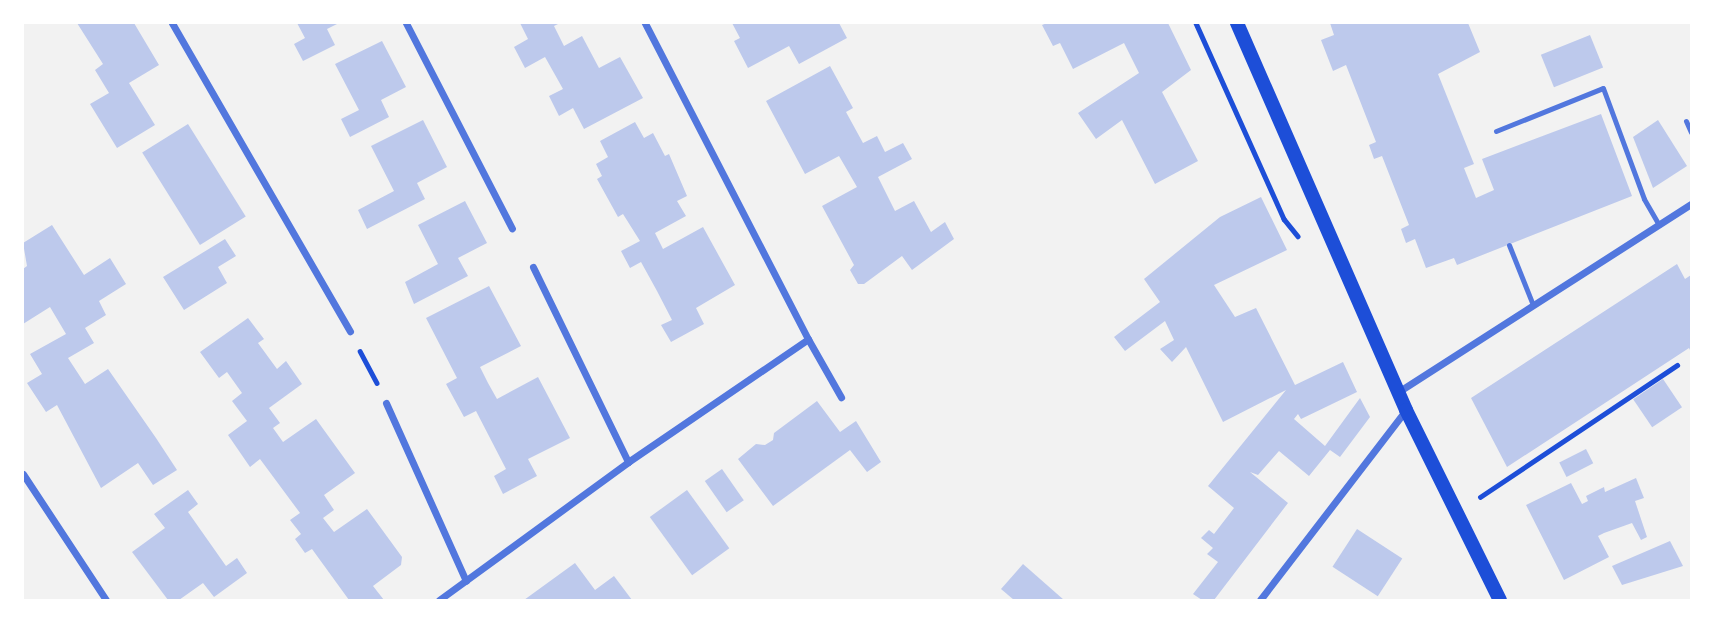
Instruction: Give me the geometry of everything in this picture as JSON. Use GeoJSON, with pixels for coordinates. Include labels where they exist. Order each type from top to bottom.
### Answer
{"type":"FeatureCollection","features":[{"type":"Feature","properties":{"kind":"main road"},"geometry":{"type":"LineString","coordinates":[[1237,23],[1406,410],[1500,600]]}},
{"type":"Feature","properties":{"kind":"street"},"geometry":{"type":"LineString","coordinates":[[172,23],[350,331]]}},
{"type":"Feature","properties":{"kind":"street"},"geometry":{"type":"LineString","coordinates":[[406,23],[512,228]]}},
{"type":"Feature","properties":{"kind":"street"},"geometry":{"type":"LineString","coordinates":[[645,23],[808,339],[841,397]]}},
{"type":"Feature","properties":{"kind":"street"},"geometry":{"type":"LineString","coordinates":[[1398,392],[1691,204]]}},
{"type":"Feature","properties":{"kind":"street"},"geometry":{"type":"LineString","coordinates":[[533,267],[628,461]]}},
{"type":"Feature","properties":{"kind":"street"},"geometry":{"type":"LineString","coordinates":[[439,600],[628,461],[808,339]]}},
{"type":"Feature","properties":{"kind":"street"},"geometry":{"type":"LineString","coordinates":[[386,403],[466,581]]}},
{"type":"Feature","properties":{"kind":"street"},"geometry":{"type":"LineString","coordinates":[[1260,600],[1406,410]]}},
{"type":"Feature","properties":{"kind":"street"},"geometry":{"type":"LineString","coordinates":[[23,474],[106,600]]}},
{"type":"Feature","properties":{"kind":"lane"},"geometry":{"type":"LineString","coordinates":[[1496,131],[1603,88],[1644,199],[1659,225]]}},
{"type":"Feature","properties":{"kind":"lane"},"geometry":{"type":"LineString","coordinates":[[1686,121],[1691,132]]}},
{"type":"Feature","properties":{"kind":"lane"},"geometry":{"type":"LineString","coordinates":[[1508,245],[1533,305]]}},
{"type":"Feature","properties":{"kind":"path"},"geometry":{"type":"LineString","coordinates":[[1196,23],[1284,219],[1305,243],[1342,266]]}},
{"type":"Feature","properties":{"kind":"path"},"geometry":{"type":"LineString","coordinates":[[350,331],[386,403]]}},
{"type":"Feature","properties":{"kind":"path"},"geometry":{"type":"LineString","coordinates":[[1456,513],[1677,365]]}},
{"type":"Feature","properties":{"kind":"building"},"geometry":{"type":"Polygon","coordinates":[[[77,23],[134,23],[159,65],[129,83],[155,125],[117,148],[90,104],[109,93],[95,70],[103,64],[77,23]]]}},
{"type":"Feature","properties":{"kind":"building"},"geometry":{"type":"Polygon","coordinates":[[[297,23],[339,23],[327,29],[335,45],[303,61],[294,44],[305,38],[297,23]]]}},
{"type":"Feature","properties":{"kind":"building"},"geometry":{"type":"Polygon","coordinates":[[[520,23],[560,23],[554,26],[564,46],[582,36],[599,68],[620,57],[643,98],[584,129],[573,108],[559,116],[549,96],[563,89],[545,57],[525,68],[514,47],[528,39],[520,23]]]}},
{"type":"Feature","properties":{"kind":"building"},"geometry":{"type":"Polygon","coordinates":[[[732,23],[839,23],[847,38],[799,64],[789,46],[748,68],[734,41],[740,38],[732,23]]]}},
{"type":"Feature","properties":{"kind":"building"},"geometry":{"type":"Polygon","coordinates":[[[1168,23],[1191,70],[1162,92],[1198,161],[1155,184],[1122,120],[1096,139],[1078,113],[1139,73],[1124,43],[1073,69],[1060,43],[1053,46],[1042,25],[1168,23]]]}},
{"type":"Feature","properties":{"kind":"building"},"geometry":{"type":"Polygon","coordinates":[[[1330,23],[1468,23],[1480,52],[1438,74],[1474,164],[1464,168],[1476,198],[1494,190],[1482,159],[1601,114],[1632,196],[1457,265],[1454,258],[1426,268],[1415,239],[1406,243],[1401,229],[1409,225],[1382,156],[1374,159],[1369,145],[1376,142],[1346,65],[1333,71],[1321,40],[1334,35],[1330,23]]]}},
{"type":"Feature","properties":{"kind":"building"},"geometry":{"type":"Polygon","coordinates":[[[1590,35],[1603,67],[1554,87],[1541,55],[1590,35]]]}},
{"type":"Feature","properties":{"kind":"building"},"geometry":{"type":"Polygon","coordinates":[[[382,41],[406,87],[381,100],[389,117],[350,137],[341,119],[359,110],[335,64],[382,41]]]}},
{"type":"Feature","properties":{"kind":"building"},"geometry":{"type":"Polygon","coordinates":[[[830,66],[853,108],[846,112],[863,143],[877,136],[885,152],[903,143],[912,159],[878,177],[895,211],[914,201],[931,232],[945,222],[954,239],[912,270],[902,256],[864,284],[858,284],[850,270],[854,265],[822,206],[857,187],[839,156],[805,174],[766,101],[830,66]]]}},
{"type":"Feature","properties":{"kind":"building"},"geometry":{"type":"Polygon","coordinates":[[[423,120],[447,167],[417,183],[425,199],[367,229],[358,210],[394,191],[371,146],[423,120]]]}},
{"type":"Feature","properties":{"kind":"building"},"geometry":{"type":"Polygon","coordinates":[[[1658,120],[1687,166],[1653,188],[1633,137],[1658,120]]]}},
{"type":"Feature","properties":{"kind":"building"},"geometry":{"type":"Polygon","coordinates":[[[635,122],[644,138],[653,133],[665,156],[669,154],[687,196],[677,201],[686,216],[655,233],[663,249],[703,227],[735,285],[696,308],[704,324],[671,342],[661,325],[672,320],[657,291],[641,262],[630,268],[621,251],[640,241],[623,214],[618,217],[597,179],[602,176],[596,164],[608,157],[600,141],[635,122]]]}},
{"type":"Feature","properties":{"kind":"building"},"geometry":{"type":"Polygon","coordinates":[[[188,124],[246,216],[200,245],[142,153],[188,124]]]}},
{"type":"Feature","properties":{"kind":"building"},"geometry":{"type":"Polygon","coordinates":[[[1261,197],[1287,250],[1214,285],[1235,317],[1256,308],[1295,385],[1343,362],[1357,392],[1301,419],[1298,414],[1294,419],[1325,446],[1360,398],[1370,417],[1340,457],[1330,450],[1309,476],[1279,451],[1258,475],[1250,472],[1288,503],[1214,600],[1202,600],[1193,594],[1218,562],[1207,554],[1213,548],[1201,538],[1209,530],[1214,534],[1234,508],[1208,486],[1286,390],[1223,422],[1186,347],[1172,362],[1160,349],[1174,340],[1165,321],[1125,351],[1114,337],[1160,302],[1144,279],[1220,217],[1261,197]]]}},
{"type":"Feature","properties":{"kind":"building"},"geometry":{"type":"Polygon","coordinates":[[[465,201],[487,243],[458,258],[468,276],[414,304],[405,282],[438,264],[418,225],[465,201]]]}},
{"type":"Feature","properties":{"kind":"building"},"geometry":{"type":"Polygon","coordinates":[[[52,225],[84,275],[110,258],[126,284],[99,301],[106,315],[85,328],[94,343],[68,358],[85,384],[108,369],[156,438],[177,470],[153,485],[138,463],[101,488],[57,405],[46,412],[27,383],[42,374],[30,354],[66,334],[50,307],[23,324],[23,269],[27,266],[23,243],[52,225]]]}},
{"type":"Feature","properties":{"kind":"building"},"geometry":{"type":"Polygon","coordinates":[[[225,239],[236,256],[218,267],[227,283],[184,310],[163,277],[225,239]]]}},
{"type":"Feature","properties":{"kind":"building"},"geometry":{"type":"Polygon","coordinates":[[[1677,264],[1685,279],[1691,275],[1691,352],[1689,348],[1507,467],[1471,398],[1677,264]]]}},
{"type":"Feature","properties":{"kind":"building"},"geometry":{"type":"Polygon","coordinates":[[[489,286],[521,346],[480,367],[488,383],[497,399],[538,377],[570,438],[528,459],[537,476],[503,494],[494,476],[506,469],[476,411],[464,417],[446,384],[457,378],[426,318],[489,286]]]}},
{"type":"Feature","properties":{"kind":"building"},"geometry":{"type":"Polygon","coordinates":[[[248,318],[264,339],[258,343],[277,369],[286,361],[302,384],[269,408],[280,423],[273,428],[283,442],[316,419],[355,473],[324,495],[334,510],[323,518],[334,532],[367,509],[402,557],[401,565],[373,586],[384,600],[349,600],[312,549],[305,553],[295,539],[301,534],[290,520],[300,513],[260,459],[250,467],[228,435],[247,421],[232,401],[242,393],[227,372],[219,378],[200,352],[248,318]]]}},
{"type":"Feature","properties":{"kind":"building"},"geometry":{"type":"Polygon","coordinates":[[[1663,379],[1682,407],[1652,427],[1633,399],[1663,379]]]}},
{"type":"Feature","properties":{"kind":"building"},"geometry":{"type":"Polygon","coordinates":[[[817,401],[840,432],[856,421],[881,462],[867,472],[850,450],[773,506],[738,459],[756,444],[765,445],[773,440],[774,433],[817,401]]]}},
{"type":"Feature","properties":{"kind":"building"},"geometry":{"type":"Polygon","coordinates":[[[1586,449],[1593,463],[1567,477],[1559,463],[1586,449]]]}},
{"type":"Feature","properties":{"kind":"building"},"geometry":{"type":"Polygon","coordinates":[[[722,469],[744,500],[727,512],[705,481],[722,469]]]}},
{"type":"Feature","properties":{"kind":"building"},"geometry":{"type":"Polygon","coordinates":[[[1636,478],[1644,498],[1635,501],[1647,537],[1641,540],[1632,523],[1598,536],[1609,557],[1564,580],[1526,505],[1571,483],[1582,504],[1588,501],[1586,496],[1604,487],[1605,492],[1636,478]]]}},
{"type":"Feature","properties":{"kind":"building"},"geometry":{"type":"Polygon","coordinates":[[[188,490],[198,504],[188,512],[226,566],[237,558],[247,573],[214,597],[203,583],[179,600],[168,600],[132,552],[165,528],[154,514],[188,490]]]}},
{"type":"Feature","properties":{"kind":"building"},"geometry":{"type":"Polygon","coordinates":[[[687,490],[729,548],[692,575],[650,517],[687,490]]]}},
{"type":"Feature","properties":{"kind":"building"},"geometry":{"type":"Polygon","coordinates":[[[1357,529],[1402,558],[1378,596],[1332,567],[1357,529]]]}},
{"type":"Feature","properties":{"kind":"building"},"geometry":{"type":"Polygon","coordinates":[[[1670,541],[1683,566],[1622,585],[1612,566],[1670,541]]]}},
{"type":"Feature","properties":{"kind":"building"},"geometry":{"type":"Polygon","coordinates":[[[575,563],[595,590],[614,576],[632,600],[524,600],[575,563]]]}},
{"type":"Feature","properties":{"kind":"building"},"geometry":{"type":"Polygon","coordinates":[[[1023,564],[1064,600],[1014,600],[1001,589],[1023,564]]]}}]}
